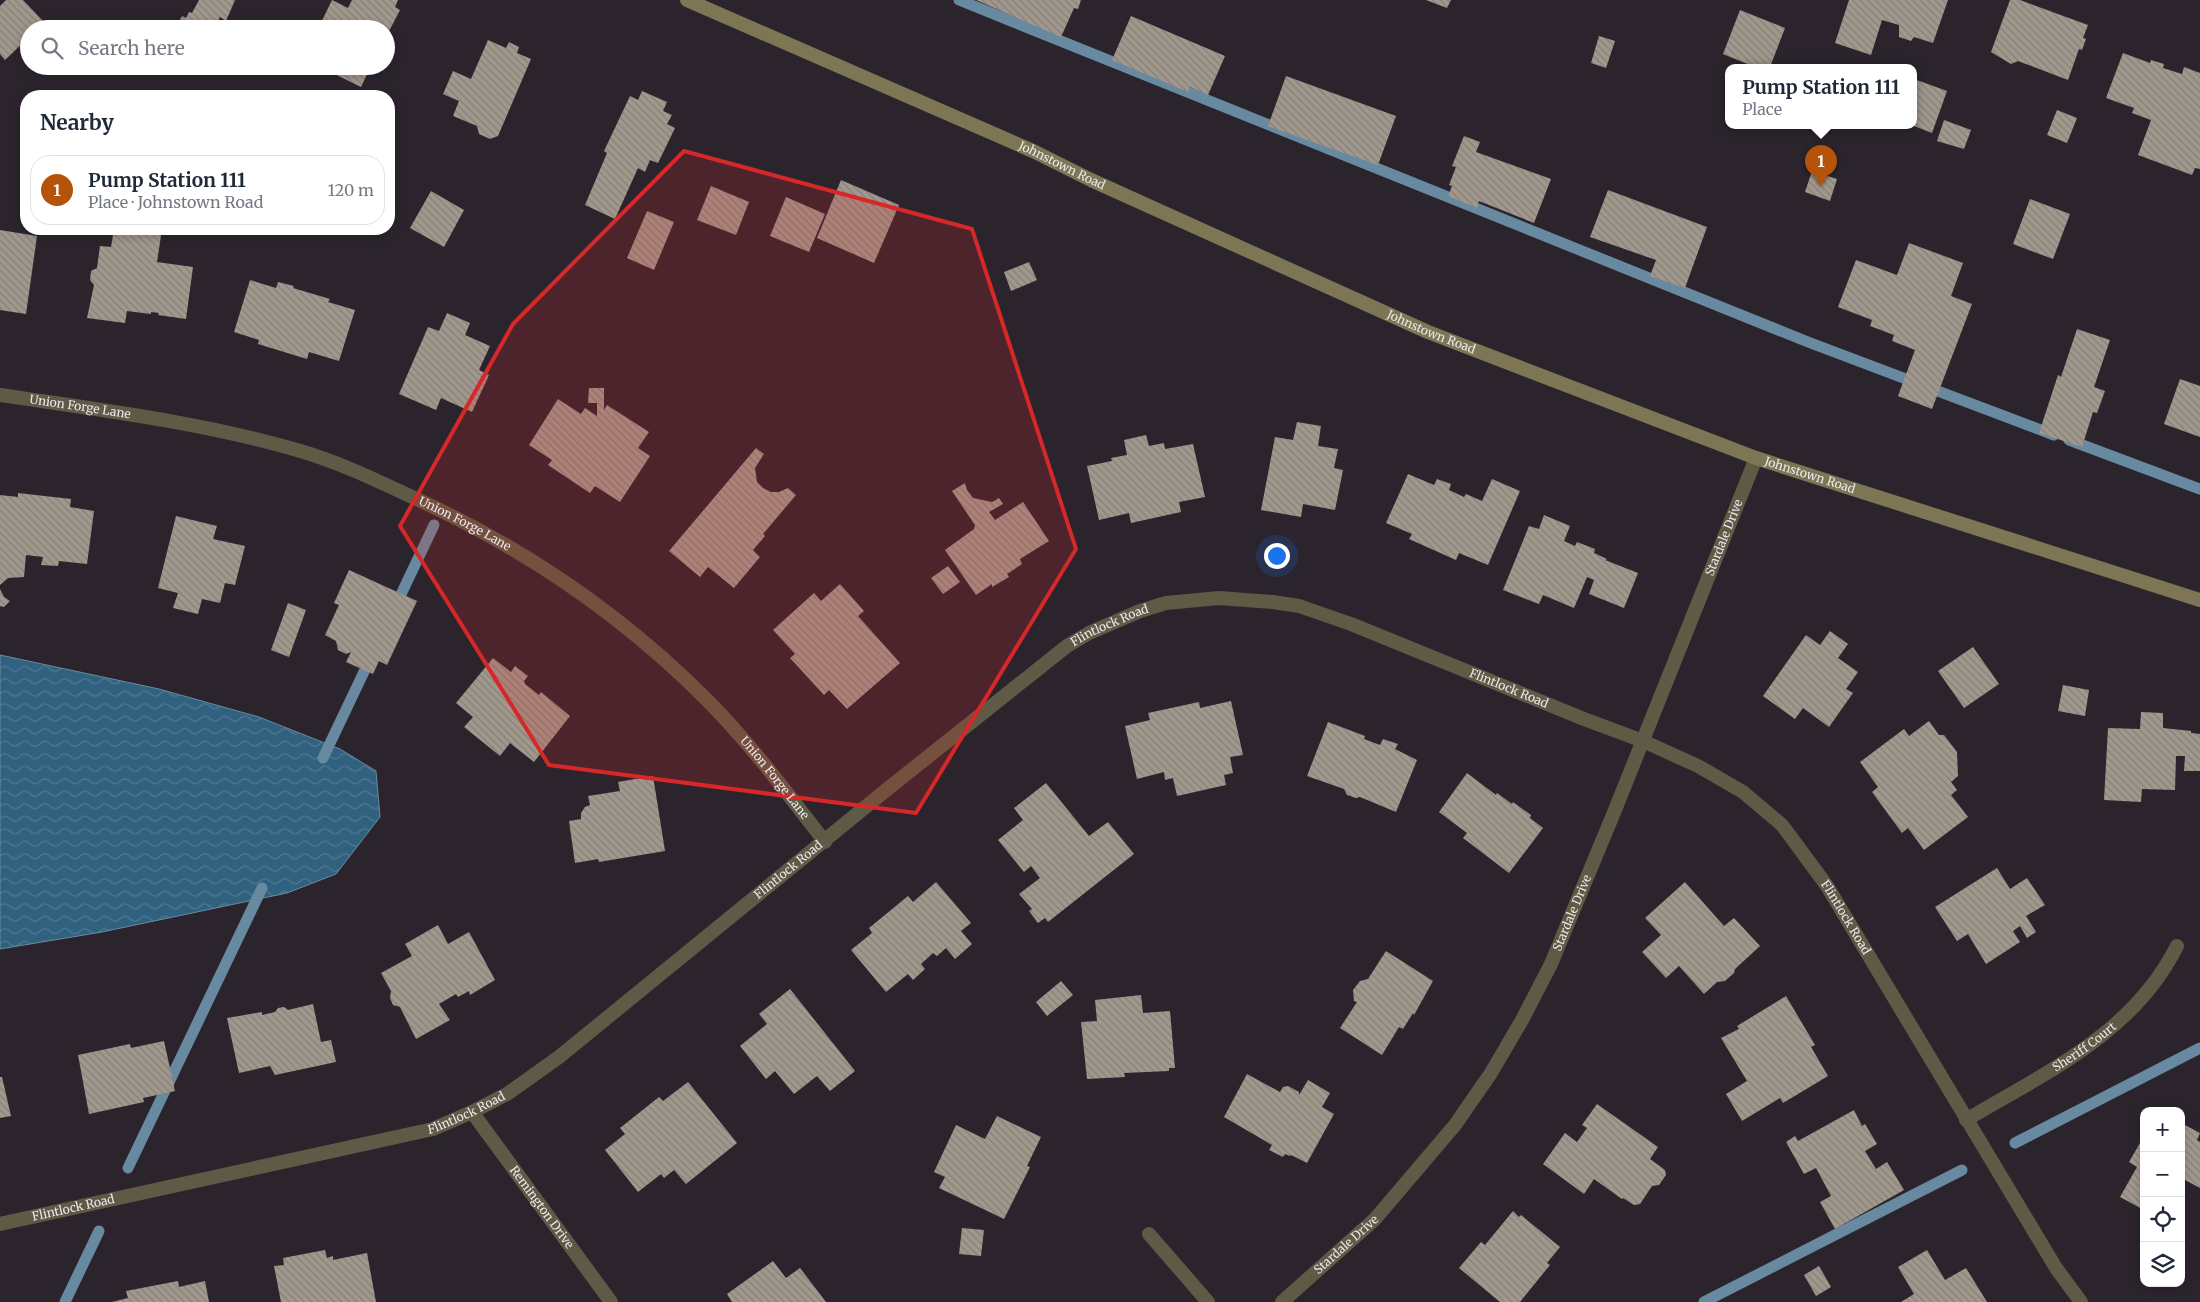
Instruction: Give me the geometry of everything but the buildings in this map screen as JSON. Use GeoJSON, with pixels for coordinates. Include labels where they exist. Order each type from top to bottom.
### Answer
{"type":"FeatureCollection","features":[{"type":"Feature","properties":{"kind":"main road","name":"Johnstown Road"},"geometry":{"type":"LineString","coordinates":[[687,0],[1033,151],[1100,184],[1428,332],[1756,458],[2200,600]]}},
{"type":"Feature","properties":{"kind":"street","name":"Union Forge Lane"},"geometry":{"type":"LineString","coordinates":[[0,395],[192,424],[299,451],[364,474],[455,516],[541,566],[616,619],[663,659],[710,703],[767,766],[825,842]]}},
{"type":"Feature","properties":{"kind":"street","name":"Stardale Drive"},"geometry":{"type":"LineString","coordinates":[[1282,1302],[1375,1219],[1455,1125],[1491,1073],[1522,1020],[1551,964],[1643,741],[1756,458]]}},
{"type":"Feature","properties":{"kind":"street","name":"Flintlock Road"},"geometry":{"type":"LineString","coordinates":[[0,1224],[372,1143],[433,1128],[472,1112],[507,1094],[559,1057],[825,842],[885,791],[1067,646],[1090,633],[1140,611],[1166,603],[1219,598],[1299,606],[1350,624],[1643,741],[1698,766],[1743,792],[1782,825],[1827,886],[2056,1268],[2081,1302]]}},
{"type":"Feature","properties":{"kind":"street","name":"Sheriff Court"},"geometry":{"type":"LineString","coordinates":[[1966,1120],[2091,1045],[2144,997],[2177,946]]}},
{"type":"Feature","properties":{"kind":"street","name":"Remington Drive"},"geometry":{"type":"LineString","coordinates":[[472,1112],[612,1302]]}},
{"type":"Feature","properties":{"kind":"street"},"geometry":{"type":"LineString","coordinates":[[1149,1234],[1208,1302]]}},
{"type":"Feature","properties":{"kind":"highlighted area"},"geometry":{"type":"Polygon","coordinates":[[[684,151],[972,229],[1076,549],[916,813],[549,765],[400,526],[513,324],[684,151]]]}},
{"type":"Feature","properties":{"kind":"water"},"geometry":{"type":"Polygon","coordinates":[[[0,655],[159,689],[259,717],[340,749],[376,771],[380,817],[336,874],[287,893],[102,932],[0,949],[0,655]]]}},
{"type":"Feature","properties":{"kind":"waterway"},"geometry":{"type":"LineString","coordinates":[[959,0],[1808,342],[2054,435]]}},
{"type":"Feature","properties":{"kind":"waterway"},"geometry":{"type":"LineString","coordinates":[[2069,440],[2200,489]]}},
{"type":"Feature","properties":{"kind":"waterway"},"geometry":{"type":"LineString","coordinates":[[395,607],[434,525]]}},
{"type":"Feature","properties":{"kind":"waterway"},"geometry":{"type":"LineString","coordinates":[[323,758],[371,657]]}},
{"type":"Feature","properties":{"kind":"waterway"},"geometry":{"type":"LineString","coordinates":[[128,1168],[262,888]]}},
{"type":"Feature","properties":{"kind":"waterway"},"geometry":{"type":"LineString","coordinates":[[2015,1143],[2200,1048]]}},
{"type":"Feature","properties":{"kind":"waterway"},"geometry":{"type":"LineString","coordinates":[[1704,1302],[1962,1170]]}},
{"type":"Feature","properties":{"kind":"waterway"},"geometry":{"type":"LineString","coordinates":[[65,1302],[99,1231]]}},
{"type":"Feature","properties":{"kind":"place","name":"Pump Station 111"},"geometry":{"type":"Point","coordinates":[1821,186]}}]}
